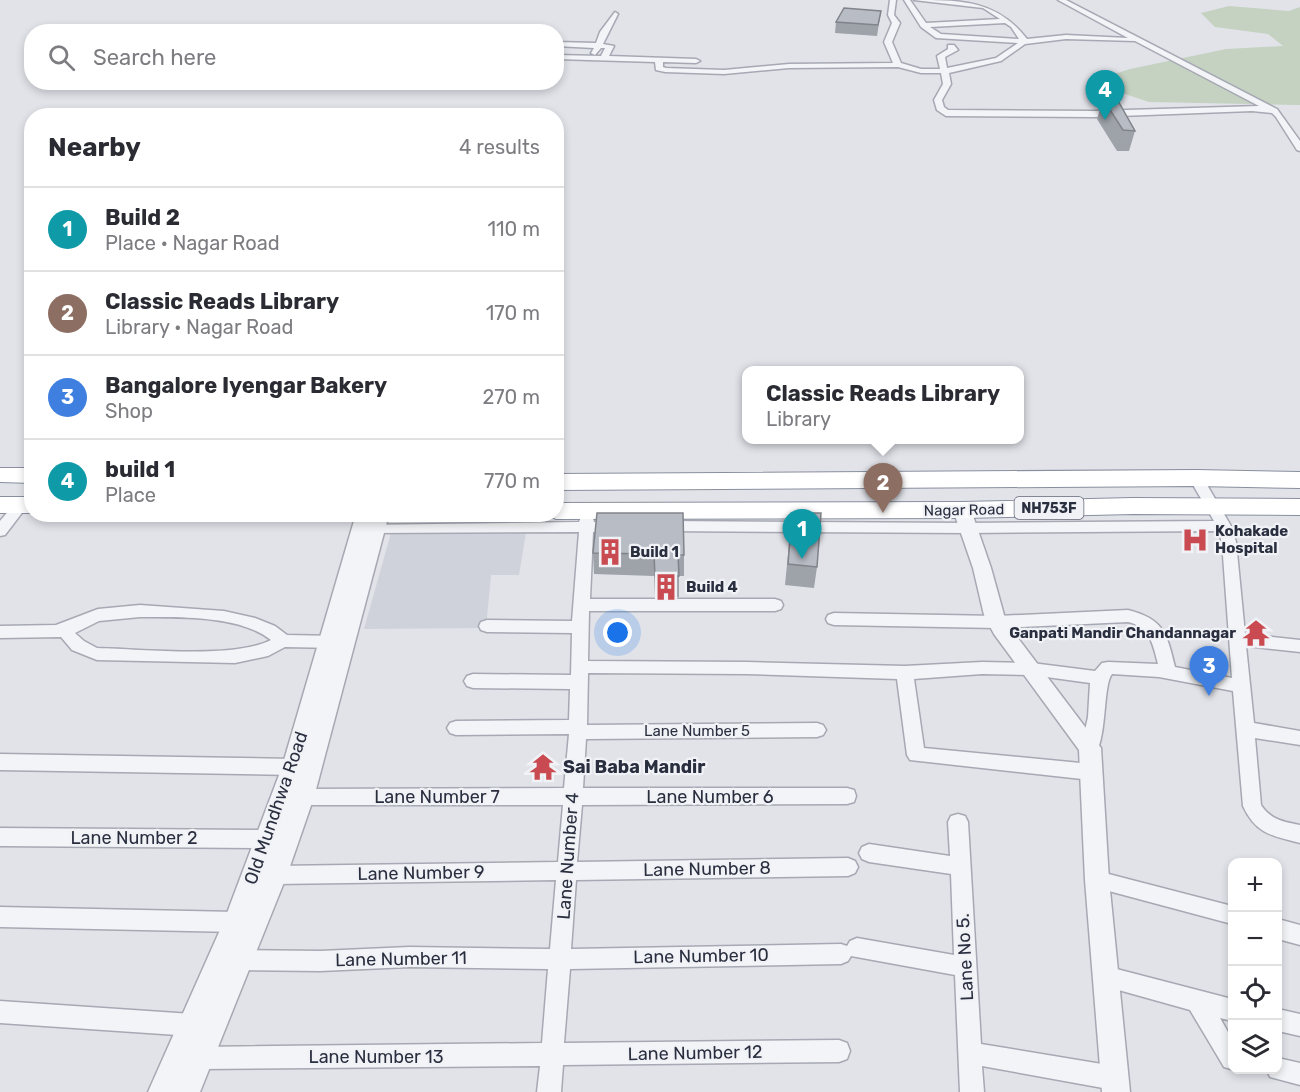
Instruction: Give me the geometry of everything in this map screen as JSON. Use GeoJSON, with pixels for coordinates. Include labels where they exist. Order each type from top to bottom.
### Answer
{"type":"FeatureCollection","features":[{"type":"Feature","properties":{"kind":"highway"},"geometry":{"type":"LineString","coordinates":[[0,476],[24,476]]}},
{"type":"Feature","properties":{"kind":"highway","name":"Nagar Road"},"geometry":{"type":"LineString","coordinates":[[564,482],[1196,478],[1300,480]]}},
{"type":"Feature","properties":{"kind":"highway"},"geometry":{"type":"LineString","coordinates":[[879,480],[885,511]]}},
{"type":"Feature","properties":{"kind":"highway","name":"Nagar Road"},"geometry":{"type":"LineString","coordinates":[[564,513],[587,519],[885,511],[965,519],[1219,516],[1300,507]]}},
{"type":"Feature","properties":{"kind":"street"},"geometry":{"type":"LineString","coordinates":[[893,0],[903,12],[924,25],[933,34],[946,37],[1038,42],[1066,37],[1135,40]]}},
{"type":"Feature","properties":{"kind":"street"},"geometry":{"type":"LineString","coordinates":[[898,65],[888,42],[908,0]]}},
{"type":"Feature","properties":{"kind":"street"},"geometry":{"type":"LineString","coordinates":[[917,0],[985,6],[1014,26],[1024,41]]}},
{"type":"Feature","properties":{"kind":"street"},"geometry":{"type":"LineString","coordinates":[[1061,0],[1274,111],[1300,148]]}},
{"type":"Feature","properties":{"kind":"street"},"geometry":{"type":"LineString","coordinates":[[592,58],[615,14]]}},
{"type":"Feature","properties":{"kind":"street"},"geometry":{"type":"LineString","coordinates":[[924,25],[1006,21]]}},
{"type":"Feature","properties":{"kind":"street"},"geometry":{"type":"LineString","coordinates":[[579,57],[592,35]]}},
{"type":"Feature","properties":{"kind":"street"},"geometry":{"type":"LineString","coordinates":[[946,37],[955,47],[954,50],[948,51],[941,57],[946,84],[938,100],[940,108],[946,113],[1104,114],[1243,108],[1274,111]]}},
{"type":"Feature","properties":{"kind":"street"},"geometry":{"type":"LineString","coordinates":[[659,59],[661,69],[714,76],[780,67],[898,65],[921,71],[944,71],[978,67],[1016,51],[1024,41]]}},
{"type":"Feature","properties":{"kind":"street"},"geometry":{"type":"LineString","coordinates":[[564,54],[586,45],[610,46],[604,58]]}},
{"type":"Feature","properties":{"kind":"street"},"geometry":{"type":"LineString","coordinates":[[564,50],[579,57],[592,58],[659,59],[696,56],[694,72]]}},
{"type":"Feature","properties":{"kind":"street"},"geometry":{"type":"LineString","coordinates":[[996,50],[1016,51]]}},
{"type":"Feature","properties":{"kind":"street"},"geometry":{"type":"LineString","coordinates":[[1196,478],[1219,516],[1229,542],[1244,729],[1255,812],[1265,824],[1300,834]]}},
{"type":"Feature","properties":{"kind":"street"},"geometry":{"type":"LineString","coordinates":[[0,531],[18,505]]}},
{"type":"Feature","properties":{"kind":"street"},"geometry":{"type":"LineString","coordinates":[[564,519],[587,519],[640,527],[965,519],[997,622],[1090,748]]}},
{"type":"Feature","properties":{"kind":"street","name":"Lane Number 4"},"geometry":{"type":"LineString","coordinates":[[549,1092],[578,729],[580,627],[587,519]]}},
{"type":"Feature","properties":{"kind":"street","name":"Old Mundhwa Road"},"geometry":{"type":"LineString","coordinates":[[186,1092],[275,875],[303,797],[337,642],[370,522]]}},
{"type":"Feature","properties":{"kind":"street"},"geometry":{"type":"LineString","coordinates":[[582,605],[775,604]]}},
{"type":"Feature","properties":{"kind":"street"},"geometry":{"type":"LineString","coordinates":[[0,632],[66,630],[95,615],[135,611],[180,612],[264,626],[278,634],[283,642]]}},
{"type":"Feature","properties":{"kind":"street"},"geometry":{"type":"LineString","coordinates":[[834,619],[997,622],[1128,616],[1140,618],[1152,624],[1159,636],[1168,672]]}},
{"type":"Feature","properties":{"kind":"street"},"geometry":{"type":"LineString","coordinates":[[487,626],[580,627]]}},
{"type":"Feature","properties":{"kind":"street"},"geometry":{"type":"LineString","coordinates":[[66,630],[70,640],[80,648],[97,654],[235,657],[262,652],[283,642],[337,642]]}},
{"type":"Feature","properties":{"kind":"street"},"geometry":{"type":"LineString","coordinates":[[1238,639],[1300,646]]}},
{"type":"Feature","properties":{"kind":"street","name":"Old Mundhwa Road"},"geometry":{"type":"LineString","coordinates":[[162,1092],[236,922],[268,839],[337,642]]}},
{"type":"Feature","properties":{"kind":"street"},"geometry":{"type":"LineString","coordinates":[[970,1053],[1115,1085],[1097,880],[1090,748],[1097,717],[1099,678],[1108,668],[1128,667],[1242,686]]}},
{"type":"Feature","properties":{"kind":"street"},"geometry":{"type":"LineString","coordinates":[[507,678],[747,668],[905,674],[982,668],[1032,669],[1099,678]]}},
{"type":"Feature","properties":{"kind":"street"},"geometry":{"type":"LineString","coordinates":[[905,674],[916,755],[1091,772]]}},
{"type":"Feature","properties":{"kind":"street"},"geometry":{"type":"LineString","coordinates":[[473,681],[579,675]]}},
{"type":"Feature","properties":{"kind":"street","name":"Lane Number 5"},"geometry":{"type":"LineString","coordinates":[[456,728],[817,730]]}},
{"type":"Feature","properties":{"kind":"street"},"geometry":{"type":"LineString","coordinates":[[1244,729],[1300,738]]}},
{"type":"Feature","properties":{"kind":"street"},"geometry":{"type":"LineString","coordinates":[[0,762],[293,767]]}},
{"type":"Feature","properties":{"kind":"street","name":"Lane Number 7"},"geometry":{"type":"LineString","coordinates":[[303,797],[572,796]]}},
{"type":"Feature","properties":{"kind":"street","name":"Lane Number 6"},"geometry":{"type":"LineString","coordinates":[[572,796],[848,796]]}},
{"type":"Feature","properties":{"kind":"street","name":"Lane No 5."},"geometry":{"type":"LineString","coordinates":[[958,822],[972,1092]]}},
{"type":"Feature","properties":{"kind":"street","name":"Lane Number 2"},"geometry":{"type":"LineString","coordinates":[[0,837],[268,839]]}},
{"type":"Feature","properties":{"kind":"street"},"geometry":{"type":"LineString","coordinates":[[869,853],[961,867]]}},
{"type":"Feature","properties":{"kind":"street","name":"Lane Number 8"},"geometry":{"type":"LineString","coordinates":[[567,871],[848,867]]}},
{"type":"Feature","properties":{"kind":"street","name":"Lane Number 9"},"geometry":{"type":"LineString","coordinates":[[275,875],[567,871]]}},
{"type":"Feature","properties":{"kind":"street"},"geometry":{"type":"LineString","coordinates":[[1097,880],[1228,914]]}},
{"type":"Feature","properties":{"kind":"street"},"geometry":{"type":"LineString","coordinates":[[0,917],[236,922]]}},
{"type":"Feature","properties":{"kind":"street"},"geometry":{"type":"LineString","coordinates":[[1282,929],[1300,935]]}},
{"type":"Feature","properties":{"kind":"street","name":"Lane Number 10"},"geometry":{"type":"LineString","coordinates":[[561,959],[849,951],[966,967]]}},
{"type":"Feature","properties":{"kind":"street","name":"Lane Number 11"},"geometry":{"type":"LineString","coordinates":[[241,960],[320,961],[409,957],[561,959]]}},
{"type":"Feature","properties":{"kind":"street"},"geometry":{"type":"LineString","coordinates":[[1105,977],[1228,1009]]}},
{"type":"Feature","properties":{"kind":"street"},"geometry":{"type":"LineString","coordinates":[[1197,1001],[1228,1051]]}},
{"type":"Feature","properties":{"kind":"street"},"geometry":{"type":"LineString","coordinates":[[0,1012],[192,1025]]}},
{"type":"Feature","properties":{"kind":"street"},"geometry":{"type":"LineString","coordinates":[[1282,1021],[1300,1025]]}},
{"type":"Feature","properties":{"kind":"street","name":"Lane Number 12"},"geometry":{"type":"LineString","coordinates":[[552,1056],[838,1051]]}},
{"type":"Feature","properties":{"kind":"street","name":"Lane Number 13"},"geometry":{"type":"LineString","coordinates":[[200,1058],[552,1056]]}},
{"type":"Feature","properties":{"kind":"street"},"geometry":{"type":"LineString","coordinates":[[1282,1070],[1300,1074]]}},
{"type":"Feature","properties":{"kind":"shaded area"},"geometry":{"type":"Polygon","coordinates":[[[526,532],[519,575],[491,575],[486,628],[364,629],[391,533],[526,532]]]}},
{"type":"Feature","properties":{"kind":"green space"},"geometry":{"type":"Polygon","coordinates":[[[1229,6],[1289,11],[1300,7],[1300,105],[1149,102],[1089,82],[1130,69],[1226,49],[1283,46],[1268,34],[1215,27],[1201,13],[1229,6]]]}},
{"type":"Feature","properties":{"kind":"building"},"geometry":{"type":"Polygon","coordinates":[[[844,8],[881,11],[878,25],[836,22],[844,8]]]}},
{"type":"Feature","properties":{"kind":"building"},"geometry":{"type":"Polygon","coordinates":[[[1103,99],[1117,99],[1135,131],[1123,130],[1103,99]]]}},
{"type":"Feature","properties":{"kind":"building"},"geometry":{"type":"Polygon","coordinates":[[[597,513],[683,513],[684,555],[678,555],[679,576],[655,576],[654,554],[593,553],[597,513]]]}},
{"type":"Feature","properties":{"kind":"building"},"geometry":{"type":"Polygon","coordinates":[[[792,513],[821,513],[817,567],[788,564],[792,513]]]}},
{"type":"Feature","properties":{"kind":"place","name":"build 1"},"geometry":{"type":"Point","coordinates":[1105,120]}},
{"type":"Feature","properties":{"kind":"place","name":"Classic Reads Library"},"geometry":{"type":"Point","coordinates":[883,513]}},
{"type":"Feature","properties":{"kind":"place","name":"Kohakade Hospital"},"geometry":{"type":"Point","coordinates":[1195,540]}},
{"type":"Feature","properties":{"kind":"place","name":"Build 1"},"geometry":{"type":"Point","coordinates":[610,552]}},
{"type":"Feature","properties":{"kind":"place","name":"Build 2"},"geometry":{"type":"Point","coordinates":[802,559]}},
{"type":"Feature","properties":{"kind":"place","name":"Build 4"},"geometry":{"type":"Point","coordinates":[666,587]}},
{"type":"Feature","properties":{"kind":"place","name":"Ganpati Mandir Chandannagar"},"geometry":{"type":"Point","coordinates":[1256,633]}},
{"type":"Feature","properties":{"kind":"place","name":"Bangalore Iyengar Bakery"},"geometry":{"type":"Point","coordinates":[1209,696]}},
{"type":"Feature","properties":{"kind":"place","name":"Sai Baba Mandir"},"geometry":{"type":"Point","coordinates":[543,767]}}]}
